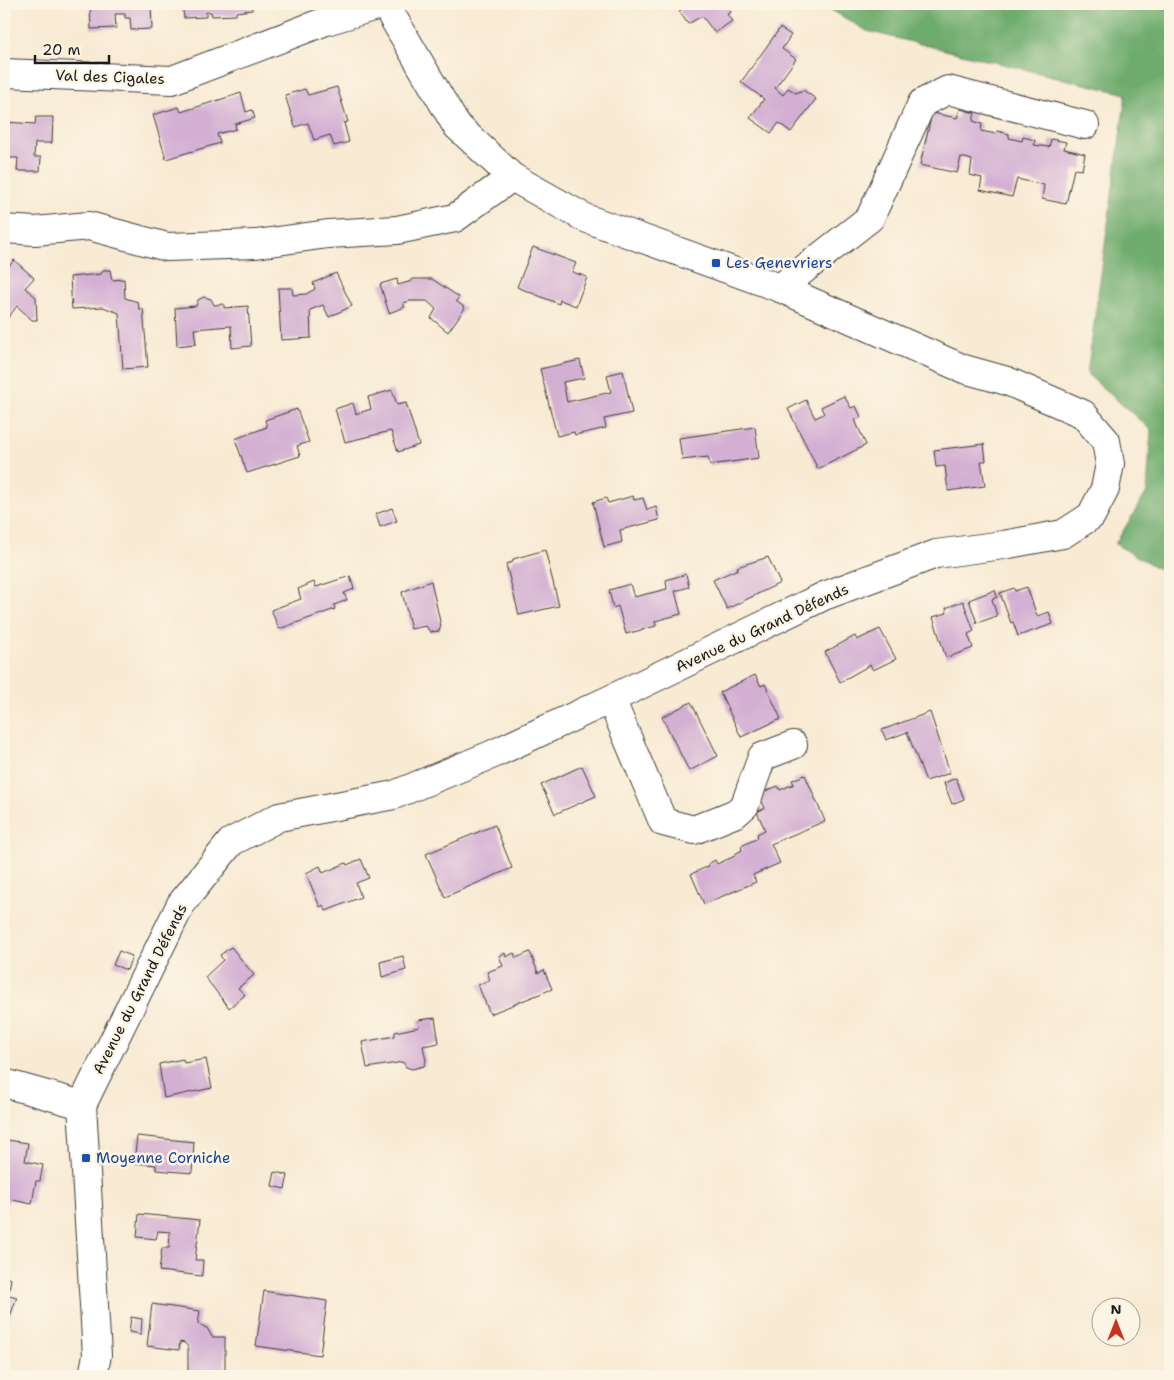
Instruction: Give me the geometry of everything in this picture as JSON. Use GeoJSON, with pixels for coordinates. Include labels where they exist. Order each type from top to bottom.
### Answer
{"type":"FeatureCollection","features":[{"type":"Feature","properties":{"kind":"street","name":"Val des Cigales"},"geometry":{"type":"LineString","coordinates":[[4,73],[172,80],[326,20],[384,4]]}},
{"type":"Feature","properties":{"kind":"street","name":"Avenue du Grand Défends"},"geometry":{"type":"LineString","coordinates":[[93,1376],[97,1355],[82,1105],[181,904],[231,842],[278,817],[394,795],[490,755],[824,596],[936,554],[1003,545],[1063,534],[1091,516],[1105,489],[1110,464],[1106,441],[1083,414],[1007,381],[964,369],[780,288],[586,218],[512,177],[456,125],[384,4]]}},
{"type":"Feature","properties":{"kind":"street"},"geometry":{"type":"LineString","coordinates":[[780,288],[870,218],[922,103],[948,90],[1085,125]]}},
{"type":"Feature","properties":{"kind":"street"},"geometry":{"type":"LineString","coordinates":[[4,229],[35,231],[89,226],[167,246],[256,244],[328,234],[397,230],[455,218],[512,177]]}},
{"type":"Feature","properties":{"kind":"street"},"geometry":{"type":"LineString","coordinates":[[611,699],[663,822],[694,830],[736,813],[745,805],[762,757],[793,745]]}},
{"type":"Feature","properties":{"kind":"street"},"geometry":{"type":"LineString","coordinates":[[4,1084],[82,1105]]}},
{"type":"Feature","properties":{"kind":"path"},"geometry":{"type":"LineString","coordinates":[[1154,4],[1165,10],[1170,20]]}},
{"type":"Feature","properties":{"kind":"green space"},"geometry":{"type":"Polygon","coordinates":[[[821,4],[1170,4],[1170,575],[1115,544],[1147,492],[1151,430],[1087,374],[1126,94],[867,31],[821,4]]]}},
{"type":"Feature","properties":{"kind":"building"},"geometry":{"type":"Polygon","coordinates":[[[90,4],[151,4],[152,29],[131,30],[130,18],[125,18],[125,14],[115,14],[116,28],[91,29],[90,4]]]}},
{"type":"Feature","properties":{"kind":"building"},"geometry":{"type":"Polygon","coordinates":[[[182,4],[252,4],[252,10],[236,12],[236,15],[212,16],[211,12],[206,12],[206,17],[184,18],[182,4]]]}},
{"type":"Feature","properties":{"kind":"building"},"geometry":{"type":"Polygon","coordinates":[[[689,4],[725,4],[731,12],[727,14],[732,21],[715,33],[702,16],[688,24],[679,11],[689,4]]]}},
{"type":"Feature","properties":{"kind":"building"},"geometry":{"type":"Polygon","coordinates":[[[780,28],[791,35],[782,49],[796,59],[775,88],[783,95],[788,88],[796,93],[803,90],[816,99],[791,132],[779,123],[771,133],[750,118],[764,99],[741,82],[780,28]]]}},
{"type":"Feature","properties":{"kind":"building"},"geometry":{"type":"Polygon","coordinates":[[[337,87],[348,122],[344,123],[349,142],[334,146],[330,135],[314,140],[308,123],[295,127],[285,95],[305,89],[308,95],[337,87]]]}},
{"type":"Feature","properties":{"kind":"building"},"geometry":{"type":"Polygon","coordinates":[[[241,93],[246,112],[252,110],[255,118],[235,124],[236,129],[217,134],[220,143],[166,159],[153,115],[179,107],[181,112],[241,93]]]}},
{"type":"Feature","properties":{"kind":"building"},"geometry":{"type":"Polygon","coordinates":[[[960,109],[975,113],[973,121],[982,124],[981,131],[996,134],[997,131],[1009,134],[1009,138],[1022,141],[1023,137],[1035,140],[1034,145],[1049,147],[1051,139],[1066,142],[1064,149],[1085,154],[1082,170],[1074,169],[1066,204],[1042,199],[1044,185],[1017,179],[1012,197],[980,190],[982,178],[970,175],[972,160],[961,157],[957,173],[920,165],[932,113],[957,118],[960,109]]]}},
{"type":"Feature","properties":{"kind":"building"},"geometry":{"type":"Polygon","coordinates":[[[36,117],[53,117],[52,143],[35,143],[34,157],[41,157],[40,171],[17,171],[18,158],[4,158],[5,122],[35,124],[36,117]]]}},
{"type":"Feature","properties":{"kind":"building"},"geometry":{"type":"Polygon","coordinates":[[[533,247],[576,263],[572,272],[587,277],[576,306],[560,300],[559,304],[517,287],[533,247]]]}},
{"type":"Feature","properties":{"kind":"building"},"geometry":{"type":"Polygon","coordinates":[[[14,260],[34,278],[25,288],[36,297],[37,320],[32,320],[17,306],[8,318],[4,314],[4,272],[14,260]]]}},
{"type":"Feature","properties":{"kind":"building"},"geometry":{"type":"Polygon","coordinates":[[[103,270],[110,270],[112,280],[124,279],[125,298],[138,302],[139,309],[143,309],[148,367],[123,369],[119,313],[103,307],[72,309],[70,277],[101,274],[103,270]]]}},
{"type":"Feature","properties":{"kind":"building"},"geometry":{"type":"Polygon","coordinates":[[[336,273],[352,306],[329,317],[323,305],[310,310],[311,338],[281,340],[278,288],[292,288],[293,295],[306,294],[315,289],[313,283],[336,273]]]}},
{"type":"Feature","properties":{"kind":"building"},"geometry":{"type":"Polygon","coordinates":[[[397,279],[398,285],[413,279],[432,279],[459,297],[456,301],[465,308],[448,332],[431,318],[436,309],[427,301],[403,303],[405,307],[389,313],[380,284],[397,279]]]}},
{"type":"Feature","properties":{"kind":"building"},"geometry":{"type":"Polygon","coordinates":[[[204,297],[211,299],[214,305],[224,304],[224,308],[248,306],[251,346],[232,348],[231,326],[194,329],[196,344],[177,346],[175,308],[196,306],[198,300],[204,297]]]}},
{"type":"Feature","properties":{"kind":"building"},"geometry":{"type":"Polygon","coordinates":[[[580,360],[584,378],[563,382],[567,402],[611,392],[607,375],[623,371],[632,413],[604,419],[606,428],[575,435],[574,432],[557,436],[540,369],[580,360]]]}},
{"type":"Feature","properties":{"kind":"building"},"geometry":{"type":"Polygon","coordinates":[[[392,390],[397,405],[406,403],[419,445],[398,452],[391,431],[345,442],[335,409],[353,403],[356,414],[371,409],[368,397],[392,390]]]}},
{"type":"Feature","properties":{"kind":"building"},"geometry":{"type":"Polygon","coordinates":[[[844,396],[851,408],[856,406],[861,417],[855,420],[866,445],[818,469],[788,409],[806,400],[815,418],[824,414],[821,407],[844,396]]]}},
{"type":"Feature","properties":{"kind":"building"},"geometry":{"type":"Polygon","coordinates":[[[297,409],[309,442],[297,446],[300,456],[247,473],[235,439],[267,427],[265,420],[297,409]]]}},
{"type":"Feature","properties":{"kind":"building"},"geometry":{"type":"Polygon","coordinates":[[[755,427],[759,458],[710,465],[708,457],[682,460],[679,438],[755,427]]]}},
{"type":"Feature","properties":{"kind":"building"},"geometry":{"type":"Polygon","coordinates":[[[984,444],[986,461],[981,461],[985,486],[948,491],[945,466],[936,467],[934,450],[984,444]]]}},
{"type":"Feature","properties":{"kind":"building"},"geometry":{"type":"Polygon","coordinates":[[[633,496],[634,500],[643,498],[647,510],[656,507],[659,520],[620,530],[622,542],[604,547],[593,502],[606,498],[608,503],[633,496]]]}},
{"type":"Feature","properties":{"kind":"building"},"geometry":{"type":"Polygon","coordinates":[[[392,508],[397,521],[380,527],[376,514],[392,508]]]}},
{"type":"Feature","properties":{"kind":"building"},"geometry":{"type":"Polygon","coordinates":[[[545,550],[559,606],[519,615],[506,564],[513,562],[513,559],[545,550]]]}},
{"type":"Feature","properties":{"kind":"building"},"geometry":{"type":"Polygon","coordinates":[[[768,557],[780,583],[727,609],[713,580],[738,569],[737,567],[768,557]]]}},
{"type":"Feature","properties":{"kind":"building"},"geometry":{"type":"Polygon","coordinates":[[[686,574],[689,587],[675,591],[681,614],[655,621],[656,626],[626,634],[618,606],[613,608],[609,590],[630,584],[634,597],[667,589],[666,580],[686,574]]]}},
{"type":"Feature","properties":{"kind":"building"},"geometry":{"type":"Polygon","coordinates":[[[350,576],[354,589],[344,593],[347,600],[334,605],[335,609],[279,629],[271,610],[301,599],[298,589],[314,582],[316,587],[350,576]]]}},
{"type":"Feature","properties":{"kind":"building"},"geometry":{"type":"Polygon","coordinates":[[[431,581],[441,626],[439,631],[430,632],[426,626],[411,629],[402,592],[431,581]]]}},
{"type":"Feature","properties":{"kind":"building"},"geometry":{"type":"Polygon","coordinates":[[[1027,587],[1037,616],[1049,612],[1053,624],[1018,636],[1000,593],[1014,588],[1015,591],[1027,587]]]}},
{"type":"Feature","properties":{"kind":"building"},"geometry":{"type":"Polygon","coordinates":[[[995,590],[997,597],[992,599],[997,616],[977,623],[969,600],[995,590]]]}},
{"type":"Feature","properties":{"kind":"building"},"geometry":{"type":"Polygon","coordinates":[[[963,601],[974,631],[968,634],[973,648],[946,658],[933,617],[947,613],[946,608],[963,601]]]}},
{"type":"Feature","properties":{"kind":"building"},"geometry":{"type":"Polygon","coordinates":[[[880,629],[896,659],[873,670],[870,665],[840,682],[825,652],[855,636],[857,640],[880,629]]]}},
{"type":"Feature","properties":{"kind":"building"},"geometry":{"type":"Polygon","coordinates":[[[755,675],[761,686],[765,684],[781,719],[741,737],[720,692],[755,675]]]}},
{"type":"Feature","properties":{"kind":"building"},"geometry":{"type":"Polygon","coordinates":[[[691,702],[718,756],[689,771],[662,717],[691,702]]]}},
{"type":"Feature","properties":{"kind":"building"},"geometry":{"type":"Polygon","coordinates":[[[930,712],[950,773],[926,781],[907,732],[886,740],[882,730],[930,712]]]}},
{"type":"Feature","properties":{"kind":"building"},"geometry":{"type":"Polygon","coordinates":[[[582,766],[596,796],[555,814],[541,785],[582,766]]]}},
{"type":"Feature","properties":{"kind":"building"},"geometry":{"type":"Polygon","coordinates":[[[805,775],[825,821],[771,844],[780,863],[753,875],[756,882],[704,904],[691,874],[709,866],[708,864],[715,860],[717,864],[735,856],[735,854],[742,850],[741,846],[758,838],[757,834],[765,830],[757,812],[765,808],[759,794],[778,786],[780,790],[794,784],[792,780],[805,775]]]}},
{"type":"Feature","properties":{"kind":"building"},"geometry":{"type":"Polygon","coordinates":[[[956,778],[964,799],[952,804],[944,783],[956,778]]]}},
{"type":"Feature","properties":{"kind":"building"},"geometry":{"type":"Polygon","coordinates":[[[495,825],[512,868],[445,897],[426,854],[495,825]]]}},
{"type":"Feature","properties":{"kind":"building"},"geometry":{"type":"Polygon","coordinates":[[[361,859],[369,878],[356,883],[361,897],[326,911],[323,905],[320,907],[306,873],[320,866],[323,873],[361,859]]]}},
{"type":"Feature","properties":{"kind":"building"},"geometry":{"type":"Polygon","coordinates":[[[231,947],[254,975],[238,988],[245,995],[229,1008],[205,977],[223,960],[220,955],[231,947]]]}},
{"type":"Feature","properties":{"kind":"building"},"geometry":{"type":"Polygon","coordinates":[[[119,951],[132,956],[127,970],[113,965],[119,951]]]}},
{"type":"Feature","properties":{"kind":"building"},"geometry":{"type":"Polygon","coordinates":[[[530,952],[538,973],[544,970],[552,989],[490,1014],[478,985],[490,980],[487,972],[503,966],[499,956],[505,953],[506,957],[514,953],[516,958],[530,952]]]}},
{"type":"Feature","properties":{"kind":"building"},"geometry":{"type":"Polygon","coordinates":[[[403,956],[406,970],[382,977],[380,962],[403,956]]]}},
{"type":"Feature","properties":{"kind":"building"},"geometry":{"type":"Polygon","coordinates":[[[435,1018],[439,1043],[423,1046],[426,1061],[424,1066],[412,1069],[406,1067],[403,1062],[367,1068],[362,1042],[395,1036],[395,1032],[419,1027],[418,1020],[435,1018]]]}},
{"type":"Feature","properties":{"kind":"building"},"geometry":{"type":"Polygon","coordinates":[[[183,1059],[184,1063],[206,1059],[212,1088],[164,1098],[159,1064],[183,1059]]]}},
{"type":"Feature","properties":{"kind":"building"},"geometry":{"type":"Polygon","coordinates":[[[137,1136],[194,1142],[192,1173],[156,1170],[156,1165],[134,1163],[137,1136]]]}},
{"type":"Feature","properties":{"kind":"building"},"geometry":{"type":"Polygon","coordinates":[[[7,1140],[28,1143],[25,1161],[43,1165],[40,1181],[36,1181],[32,1204],[8,1199],[8,1203],[4,1202],[4,1159],[7,1140]]]}},
{"type":"Feature","properties":{"kind":"building"},"geometry":{"type":"Polygon","coordinates":[[[275,1172],[288,1175],[285,1189],[272,1186],[275,1172]]]}},
{"type":"Feature","properties":{"kind":"building"},"geometry":{"type":"Polygon","coordinates":[[[139,1214],[200,1220],[195,1260],[203,1260],[202,1276],[159,1271],[162,1248],[169,1248],[170,1232],[158,1231],[156,1239],[137,1237],[139,1214]]]}},
{"type":"Feature","properties":{"kind":"building"},"geometry":{"type":"Polygon","coordinates":[[[4,1277],[11,1279],[8,1295],[17,1297],[9,1319],[4,1320],[4,1277]]]}},
{"type":"Feature","properties":{"kind":"building"},"geometry":{"type":"Polygon","coordinates":[[[264,1291],[327,1301],[320,1355],[256,1346],[264,1291]]]}},
{"type":"Feature","properties":{"kind":"building"},"geometry":{"type":"Polygon","coordinates":[[[152,1304],[200,1311],[198,1324],[207,1328],[212,1337],[225,1337],[225,1376],[188,1376],[188,1347],[185,1343],[180,1342],[179,1350],[147,1346],[152,1304]]]}},
{"type":"Feature","properties":{"kind":"building"},"geometry":{"type":"Polygon","coordinates":[[[131,1317],[142,1319],[141,1334],[129,1332],[131,1317]]]}},
{"type":"Feature","properties":{"kind":"place","name":"Les Genevriers"},"geometry":{"type":"Point","coordinates":[716,263]}},
{"type":"Feature","properties":{"kind":"place","name":"Moyenne Corniche"},"geometry":{"type":"Point","coordinates":[86,1158]}}]}
